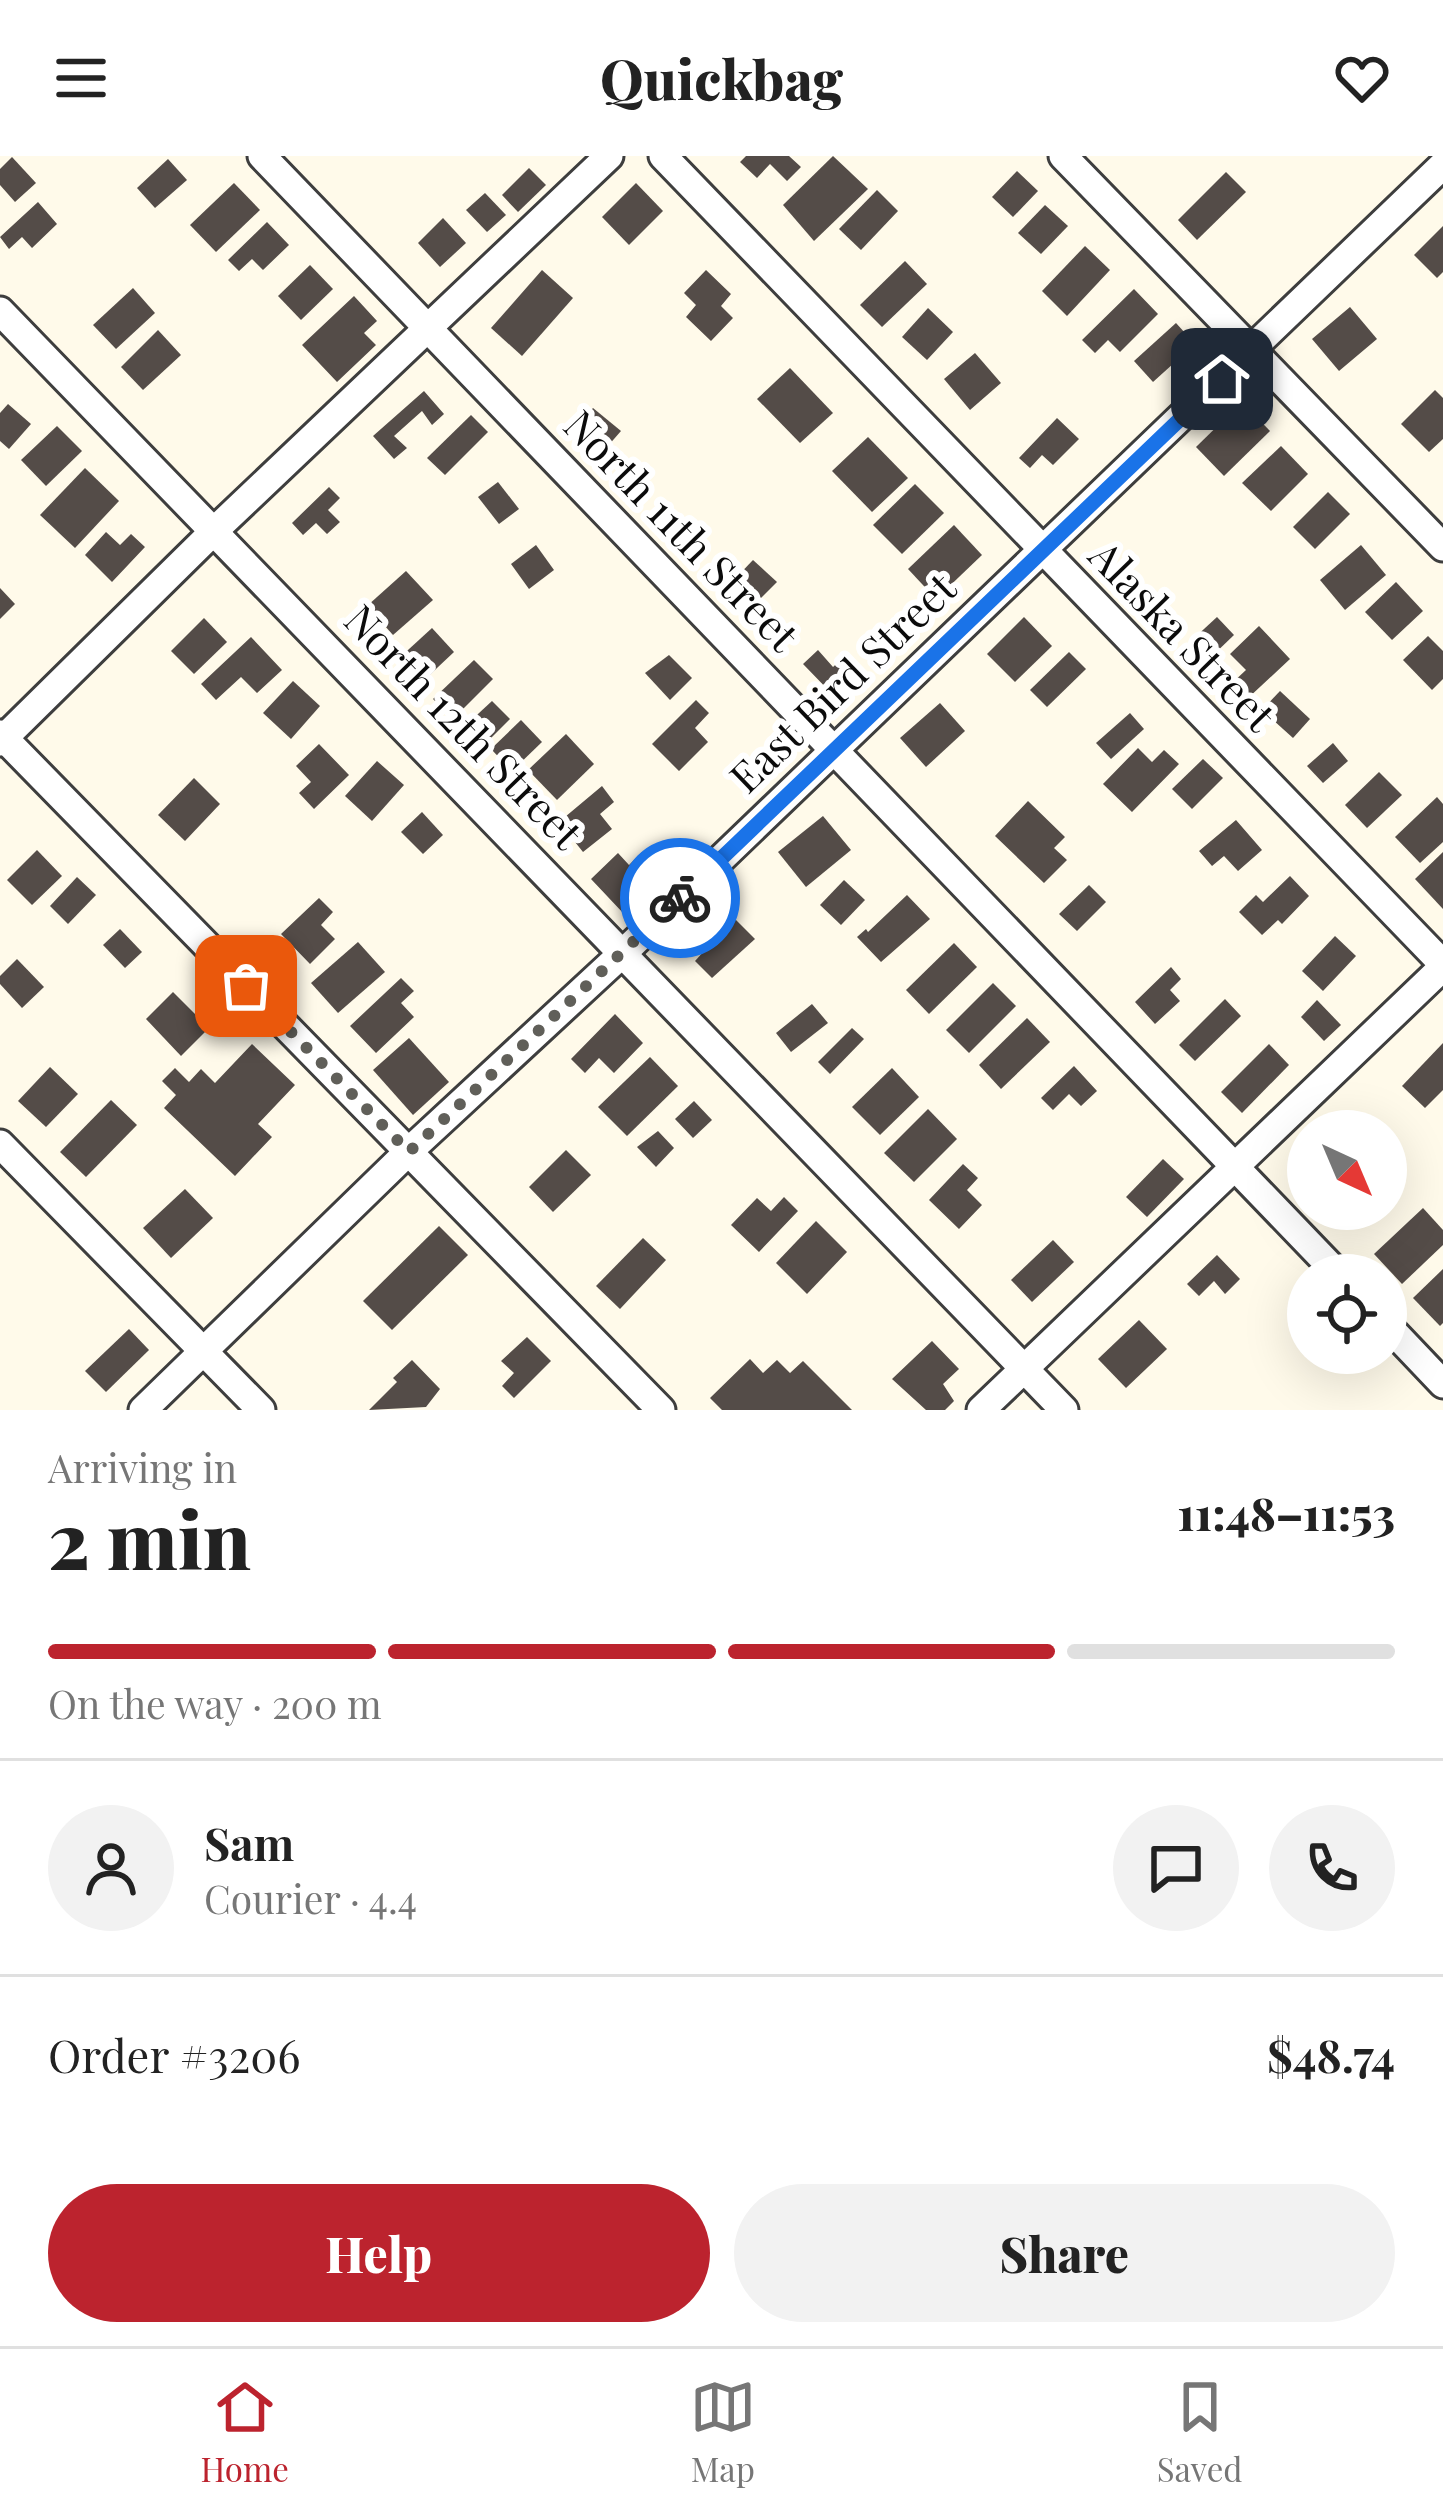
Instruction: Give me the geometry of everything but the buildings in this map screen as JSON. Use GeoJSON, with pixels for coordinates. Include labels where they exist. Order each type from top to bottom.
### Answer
{"type":"FeatureCollection","features":[{"type":"Feature","properties":{"kind":"street","name":"North 11th Street"},"geometry":{"type":"LineString","coordinates":[[262,156],[1319,1254]]}},
{"type":"Feature","properties":{"kind":"street"},"geometry":{"type":"LineString","coordinates":[[609,156],[1,738],[661,1410]]}},
{"type":"Feature","properties":{"kind":"street","name":"Alaska Street"},"geometry":{"type":"LineString","coordinates":[[663,156],[1443,966]]}},
{"type":"Feature","properties":{"kind":"street"},"geometry":{"type":"LineString","coordinates":[[1064,156],[1443,547]]}},
{"type":"Feature","properties":{"kind":"street","name":"East Bird Street"},"geometry":{"type":"LineString","coordinates":[[143,1410],[1443,165]]}},
{"type":"Feature","properties":{"kind":"street","name":"North 12th Street"},"geometry":{"type":"LineString","coordinates":[[0,311],[1064,1410]]}},
{"type":"Feature","properties":{"kind":"street"},"geometry":{"type":"LineString","coordinates":[[981,1410],[1443,966]]}},
{"type":"Feature","properties":{"kind":"street"},"geometry":{"type":"LineString","coordinates":[[0,1144],[261,1410]]}},
{"type":"Feature","properties":{"kind":"street"},"geometry":{"type":"LineString","coordinates":[[1407,1346],[1443,1384]]}},
{"type":"Feature","properties":{"kind":"way so far"},"geometry":{"type":"LineString","coordinates":[[246,986],[409,1152],[680,898]]}},
{"type":"Feature","properties":{"kind":"route"},"geometry":{"type":"LineString","coordinates":[[680,898],[1222,379]]}}]}
